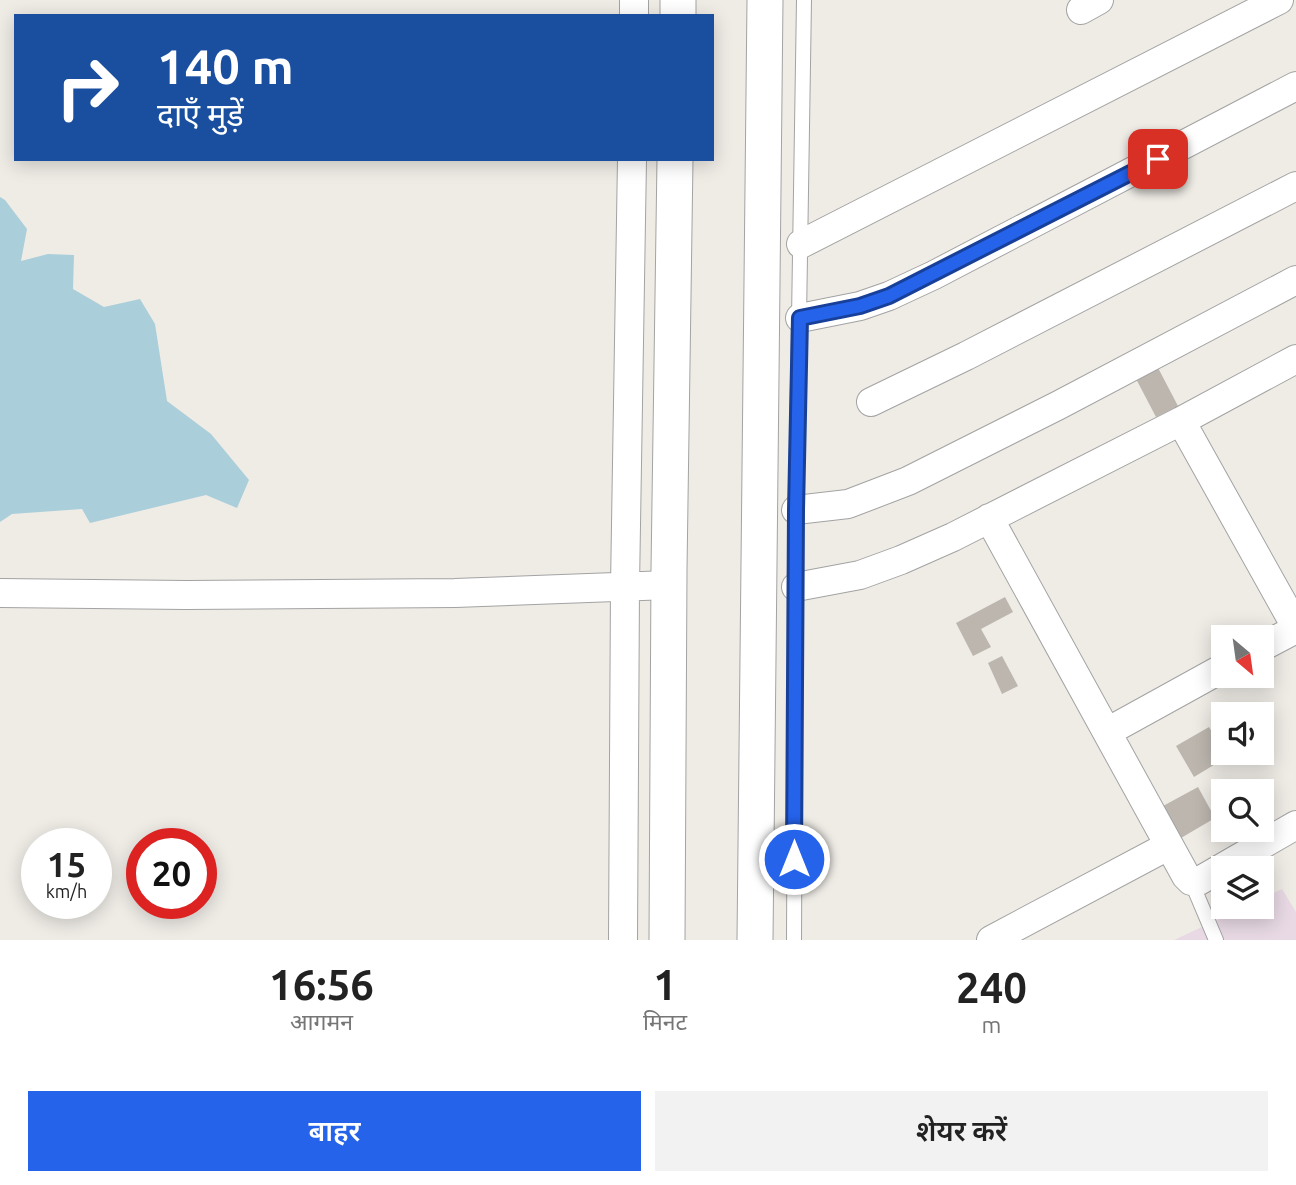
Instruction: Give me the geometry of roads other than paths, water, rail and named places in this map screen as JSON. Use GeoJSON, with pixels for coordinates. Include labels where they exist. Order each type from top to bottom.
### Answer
{"type":"FeatureCollection","features":[{"type":"Feature","properties":{"kind":"street"},"geometry":{"type":"LineString","coordinates":[[755,940],[765,0]]}},
{"type":"Feature","properties":{"kind":"street"},"geometry":{"type":"LineString","coordinates":[[801,244],[1279,0]]}},
{"type":"Feature","properties":{"kind":"street"},"geometry":{"type":"LineString","coordinates":[[800,318],[860,306],[934,275],[1296,86]]}},
{"type":"Feature","properties":{"kind":"street"},"geometry":{"type":"LineString","coordinates":[[624,940],[625,586],[632,161]]}},
{"type":"Feature","properties":{"kind":"street"},"geometry":{"type":"LineString","coordinates":[[667,940],[676,161]]}},
{"type":"Feature","properties":{"kind":"street"},"geometry":{"type":"LineString","coordinates":[[871,402],[1296,186]]}},
{"type":"Feature","properties":{"kind":"street"},"geometry":{"type":"LineString","coordinates":[[796,510],[848,503],[908,481],[1296,280]]}},
{"type":"Feature","properties":{"kind":"street"},"geometry":{"type":"LineString","coordinates":[[796,587],[860,575],[953,537],[1296,359]]}},
{"type":"Feature","properties":{"kind":"street"},"geometry":{"type":"LineString","coordinates":[[1181,421],[1296,628],[1274,640]]}},
{"type":"Feature","properties":{"kind":"street"},"geometry":{"type":"LineString","coordinates":[[989,518],[1186,876],[1191,881],[1199,881],[1296,825]]}},
{"type":"Feature","properties":{"kind":"street"},"geometry":{"type":"LineString","coordinates":[[0,593],[442,593],[669,585]]}},
{"type":"Feature","properties":{"kind":"street"},"geometry":{"type":"LineString","coordinates":[[1107,732],[1211,675]]}},
{"type":"Feature","properties":{"kind":"street"},"geometry":{"type":"LineString","coordinates":[[991,940],[1168,846]]}},
{"type":"Feature","properties":{"kind":"lane"},"geometry":{"type":"LineString","coordinates":[[794,940],[796,510],[804,0]]}},
{"type":"Feature","properties":{"kind":"lane"},"geometry":{"type":"LineString","coordinates":[[1191,881],[1216,940]]}},
{"type":"Feature","properties":{"kind":"water"},"geometry":{"type":"Polygon","coordinates":[[[0,197],[27,229],[21,261],[48,254],[74,255],[73,289],[104,307],[140,299],[155,324],[167,401],[211,434],[249,480],[237,508],[206,495],[90,523],[82,509],[12,514],[0,522],[0,197]]]}}]}
